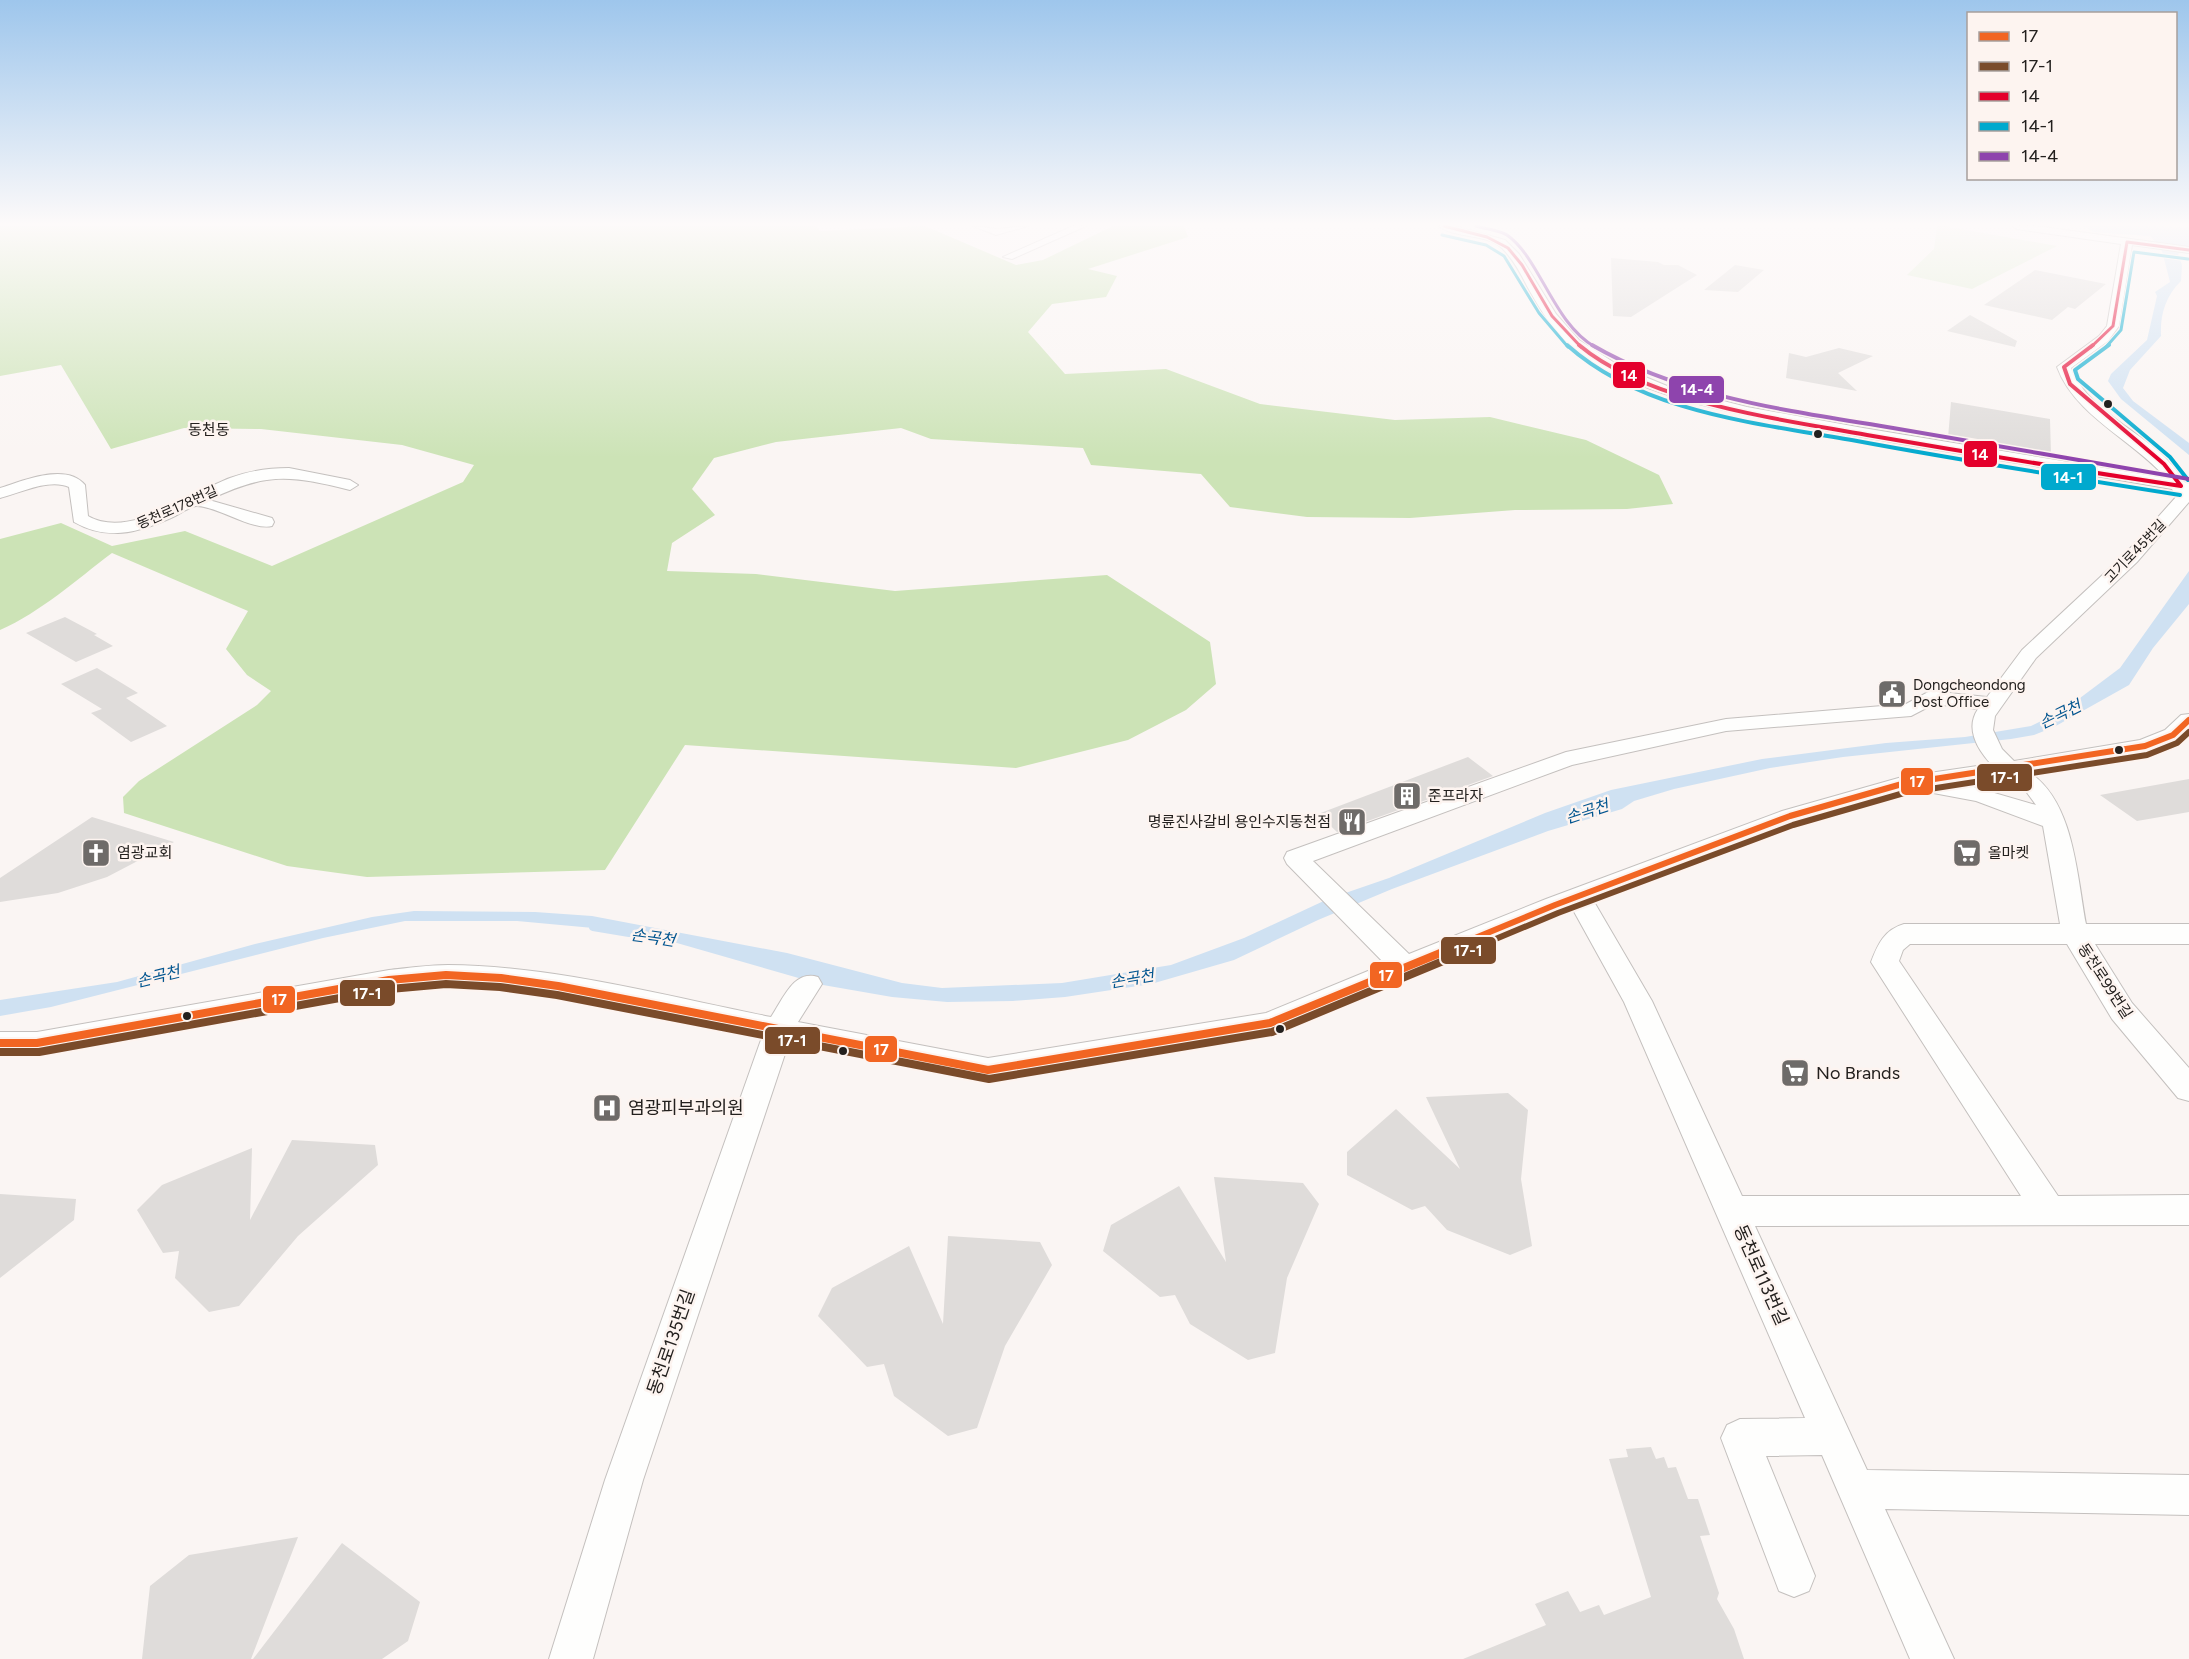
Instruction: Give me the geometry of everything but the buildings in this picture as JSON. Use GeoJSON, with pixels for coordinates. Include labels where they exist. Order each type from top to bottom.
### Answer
{"type":"FeatureCollection","features":[{"type":"Feature","properties":{"kind":"street"},"geometry":{"type":"LineString","coordinates":[[1543,303],[1551,317],[1573,342],[1592,357],[1634,378],[1694,397],[1782,418],[1906,442],[2185,487]]}},
{"type":"Feature","properties":{"kind":"street"},"geometry":{"type":"LineString","coordinates":[[2117,303],[2113,326],[2109,334],[2075,356],[2064,367],[2065,375],[2080,394],[2164,464],[2185,487]]}},
{"type":"Feature","properties":{"kind":"street","name":"동천로178번길"},"geometry":{"type":"LineString","coordinates":[[0,493],[53,480],[72,482],[77,485],[80,518],[111,530],[139,525],[239,480],[268,474],[301,473],[350,485]]}},
{"type":"Feature","properties":{"kind":"street","name":"고기로45번길"},"geometry":{"type":"LineString","coordinates":[[1987,710],[2029,654],[2131,558],[2184,498],[2185,487]]}},
{"type":"Feature","properties":{"kind":"street"},"geometry":{"type":"LineString","coordinates":[[193,500],[266,522]]}},
{"type":"Feature","properties":{"kind":"street"},"geometry":{"type":"LineString","coordinates":[[1405,967],[1296,858],[1566,759],[1726,724],[1911,710],[1930,697],[1987,710]]}},
{"type":"Feature","properties":{"kind":"street","name":"동천로99번길"},"geometry":{"type":"LineString","coordinates":[[1987,710],[1982,729],[1988,744],[2007,767],[2033,785],[2046,802],[2054,822],[2075,934],[2122,1011],[2189,1089]]}},
{"type":"Feature","properties":{"kind":"street"},"geometry":{"type":"LineString","coordinates":[[0,1043],[37,1043],[389,980],[446,975],[501,978],[558,986],[988,1070],[1270,1023],[1578,896],[1790,816],[1902,784],[2007,767],[2062,761],[2145,746],[2173,735],[2189,720]]}},
{"type":"Feature","properties":{"kind":"street"},"geometry":{"type":"LineString","coordinates":[[1902,784],[1966,789],[2001,799],[2054,822]]}},
{"type":"Feature","properties":{"kind":"street","name":"동천로113번길"},"geometry":{"type":"LineString","coordinates":[[1578,896],[1638,1001],[1932,1659]]}},
{"type":"Feature","properties":{"kind":"street"},"geometry":{"type":"LineString","coordinates":[[2048,1209],[1885,962],[1891,945],[1904,934],[2189,934]]}},
{"type":"Feature","properties":{"kind":"street","name":"동천로135번길"},"geometry":{"type":"LineString","coordinates":[[571,1659],[624,1479],[779,1028],[808,984]]}},
{"type":"Feature","properties":{"kind":"street"},"geometry":{"type":"LineString","coordinates":[[1732,1211],[2189,1210]]}},
{"type":"Feature","properties":{"kind":"street"},"geometry":{"type":"LineString","coordinates":[[1794,1576],[1740,1438],[1833,1436]]}},
{"type":"Feature","properties":{"kind":"street"},"geometry":{"type":"LineString","coordinates":[[1856,1489],[2189,1495]]}},
{"type":"Feature","properties":{"kind":"green space"},"geometry":{"type":"Polygon","coordinates":[[[0,303],[1056,303],[1052,304],[1028,332],[1065,374],[1166,369],[1260,404],[1395,420],[1490,417],[1586,440],[1659,475],[1673,504],[1627,509],[1515,510],[1410,518],[1307,517],[1230,507],[1201,474],[1091,465],[1083,448],[931,439],[901,428],[776,442],[714,458],[692,489],[715,515],[672,543],[667,571],[756,574],[895,591],[1107,575],[1210,642],[1216,684],[1186,710],[1128,740],[1016,768],[685,745],[605,870],[367,877],[287,866],[124,813],[123,797],[139,781],[257,705],[271,691],[247,675],[226,649],[248,611],[112,553],[44,605],[0,630],[0,539],[61,523],[112,546],[185,531],[272,566],[463,482],[474,465],[402,445],[261,429],[184,428],[111,449],[61,365],[0,376],[0,303]]]}},
{"type":"Feature","properties":{"kind":"water"},"geometry":{"type":"Polygon","coordinates":[[[2155,303],[2167,303],[2161,321],[2161,336],[2130,370],[2123,388],[2133,401],[2189,443],[2189,455],[2121,399],[2108,381],[2111,374],[2147,340],[2155,303]]]}},
{"type":"Feature","properties":{"kind":"water"},"geometry":{"type":"Polygon","coordinates":[[[2189,571],[2189,604],[2153,648],[2129,685],[2054,727],[2034,735],[1843,757],[1770,768],[1674,789],[1634,801],[1622,809],[1548,831],[1392,889],[1318,920],[1234,960],[1151,984],[1065,997],[947,1002],[892,997],[823,985],[670,941],[615,930],[517,921],[405,921],[323,938],[51,1007],[0,1016],[0,1000],[117,982],[255,944],[372,917],[414,911],[535,912],[592,916],[787,953],[902,983],[942,988],[1062,983],[1171,965],[1244,938],[1328,899],[1389,878],[1545,813],[1611,790],[1762,759],[1886,743],[1965,737],[2031,726],[2064,710],[2120,668],[2189,571]]]}},
{"type":"Feature","properties":{"kind":"waterway","name":"손곡천"},"geometry":{"type":"LineString","coordinates":[[593,927],[629,933]]}},
{"type":"Feature","properties":{"kind":"transit line","name":"14-1"},"geometry":{"type":"LineString","coordinates":[[1533,303],[1567,346],[1602,372],[1641,390],[1694,408],[1775,426],[2180,495]]}},
{"type":"Feature","properties":{"kind":"transit line","name":"14"},"geometry":{"type":"LineString","coordinates":[[1544,303],[1559,325],[1575,342],[1592,355],[1647,383],[1700,400],[1836,429],[2181,486]]}},
{"type":"Feature","properties":{"kind":"transit line","name":"14-4"},"geometry":{"type":"LineString","coordinates":[[1554,303],[1588,343],[1621,362],[1670,382],[1722,396],[1833,418],[2189,479]]}},
{"type":"Feature","properties":{"kind":"transit line","name":"14"},"geometry":{"type":"LineString","coordinates":[[2117,303],[2113,326],[2103,338],[2064,367],[2070,384],[2164,464],[2181,486]]}},
{"type":"Feature","properties":{"kind":"transit line","name":"14-1"},"geometry":{"type":"LineString","coordinates":[[2125,303],[2121,330],[2109,345],[2075,370],[2078,379],[2170,457],[2188,480]]}},
{"type":"Feature","properties":{"kind":"transit line","name":"17"},"geometry":{"type":"LineString","coordinates":[[0,1043],[37,1043],[389,980],[446,975],[501,978],[558,986],[988,1070],[1270,1023],[1555,905],[1790,816],[1902,784],[2145,746],[2173,735],[2189,720]]}},
{"type":"Feature","properties":{"kind":"transit line","name":"17-1"},"geometry":{"type":"LineString","coordinates":[[0,1052],[39,1052],[390,989],[446,984],[500,987],[557,995],[989,1079],[1272,1032],[1558,913],[1793,825],[1904,793],[2147,755],[2177,743],[2189,732]]}},
{"type":"Feature","properties":{"kind":"place","name":"Dongcheondong Post Office"},"geometry":{"type":"Point","coordinates":[1892,694]}},
{"type":"Feature","properties":{"kind":"place","name":"준프라자"},"geometry":{"type":"Point","coordinates":[1407,796]}},
{"type":"Feature","properties":{"kind":"place","name":"명륜진사갈비 용인수지동천점"},"geometry":{"type":"Point","coordinates":[1352,822]}},
{"type":"Feature","properties":{"kind":"place","name":"염광교회"},"geometry":{"type":"Point","coordinates":[96,853]}},
{"type":"Feature","properties":{"kind":"place","name":"올마켓"},"geometry":{"type":"Point","coordinates":[1967,853]}},
{"type":"Feature","properties":{"kind":"place","name":"No Brands"},"geometry":{"type":"Point","coordinates":[1795,1073]}},
{"type":"Feature","properties":{"kind":"place","name":"염광피부과의원"},"geometry":{"type":"Point","coordinates":[607,1108]}},
{"type":"Feature","properties":{"kind":"district","name":"동천동"},"geometry":{"type":"Point","coordinates":[209,430]}}]}
